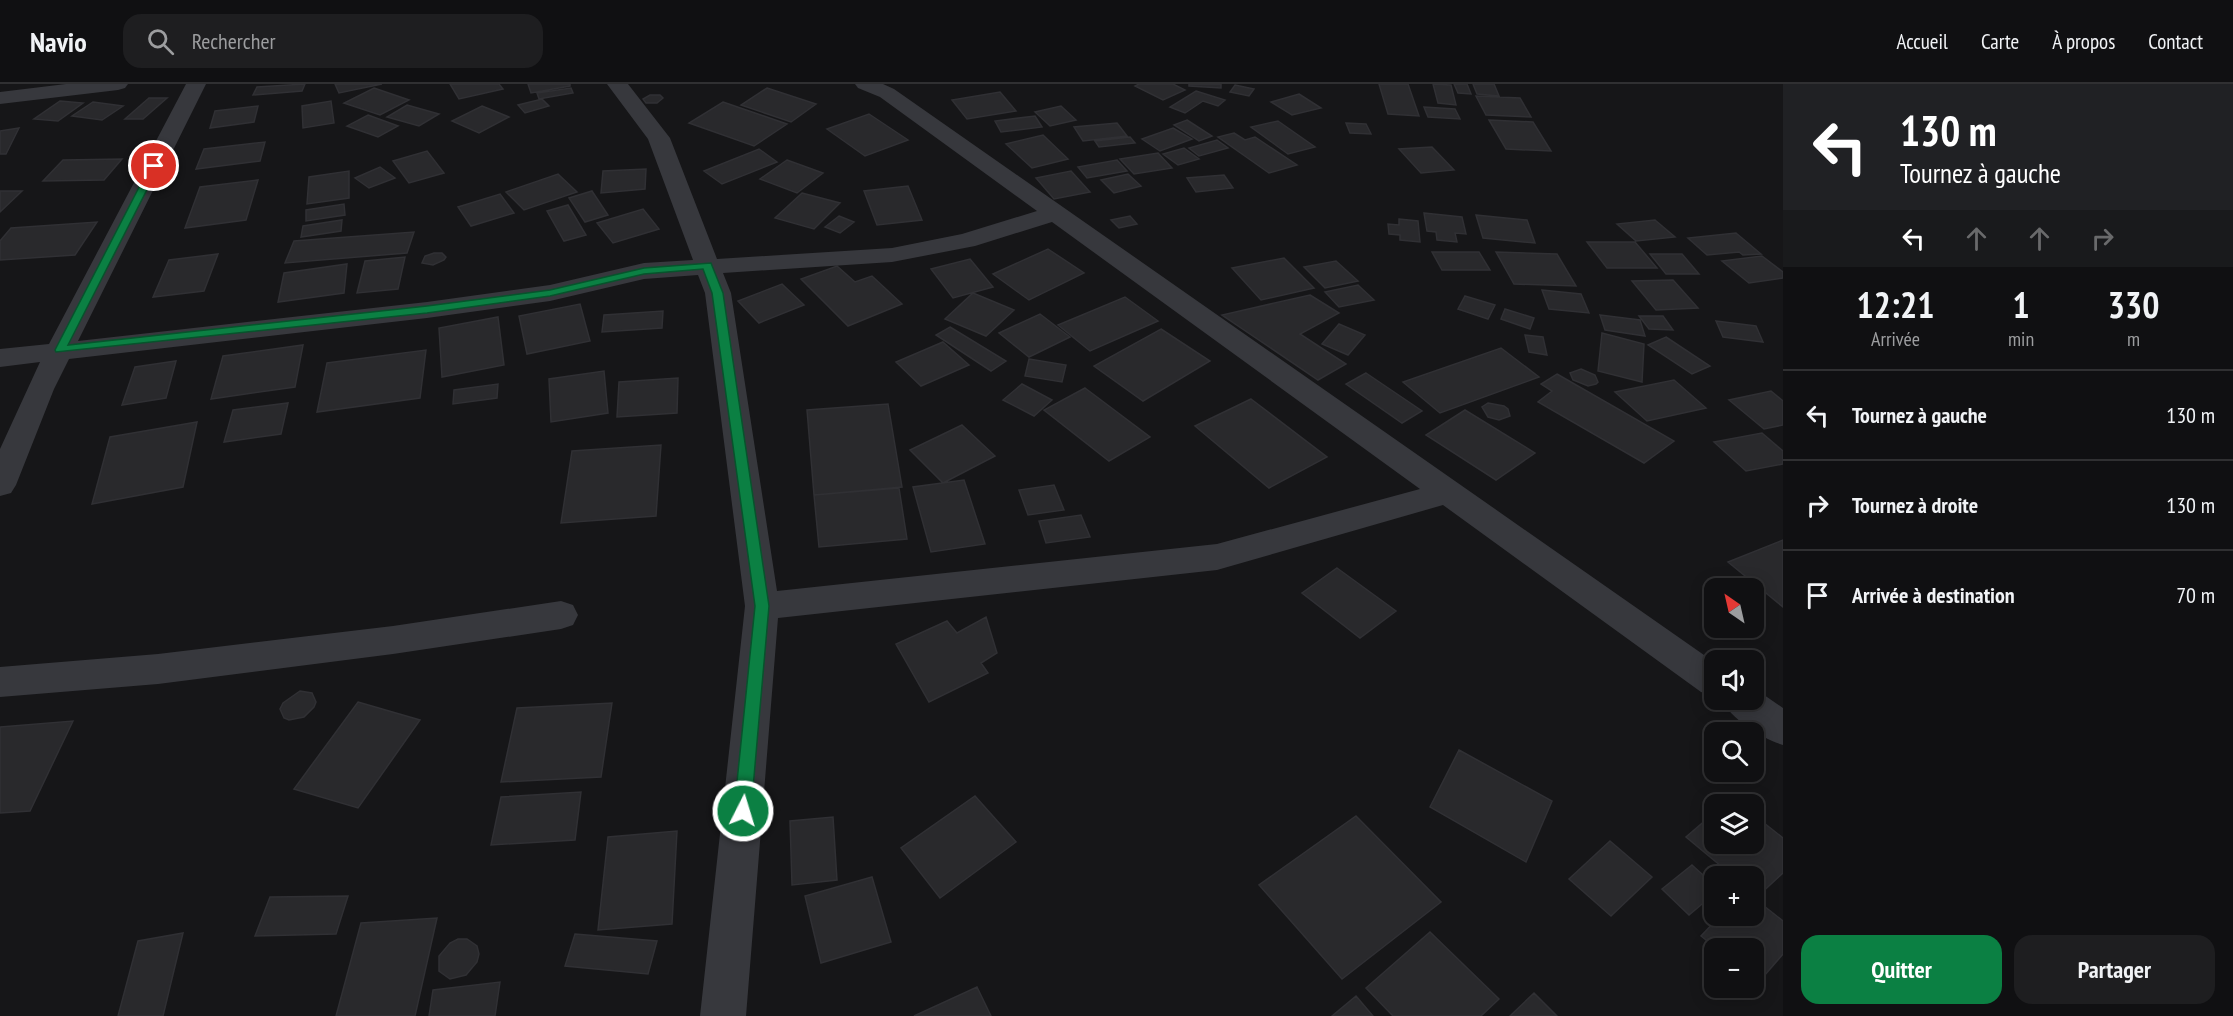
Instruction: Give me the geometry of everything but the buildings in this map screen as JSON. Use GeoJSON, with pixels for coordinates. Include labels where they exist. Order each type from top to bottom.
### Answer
{"type":"FeatureCollection","features":[{"type":"Feature","properties":{"kind":"street"},"geometry":{"type":"LineString","coordinates":[[0,98],[118,84]]}},
{"type":"Feature","properties":{"kind":"street"},"geometry":{"type":"LineString","coordinates":[[0,485],[40,389],[196,84]]}},
{"type":"Feature","properties":{"kind":"street"},"geometry":{"type":"LineString","coordinates":[[617,84],[659,138],[718,293],[762,606],[723,1016]]}},
{"type":"Feature","properties":{"kind":"street"},"geometry":{"type":"LineString","coordinates":[[867,84],[887,93],[1704,674]]}},
{"type":"Feature","properties":{"kind":"street"},"geometry":{"type":"LineString","coordinates":[[0,358],[427,310],[550,293],[644,271],[892,255],[966,242],[1055,213]]}},
{"type":"Feature","properties":{"kind":"street"},"geometry":{"type":"LineString","coordinates":[[762,606],[1217,557],[1449,492]]}},
{"type":"Feature","properties":{"kind":"street"},"geometry":{"type":"LineString","coordinates":[[0,682],[158,669],[393,640],[561,615]]}},
{"type":"Feature","properties":{"kind":"street"},"geometry":{"type":"LineString","coordinates":[[1756,710],[1783,729]]}},
{"type":"Feature","properties":{"kind":"route"},"geometry":{"type":"LineString","coordinates":[[154,166],[60,350],[427,310],[550,293],[644,271],[707,266],[718,293],[762,606],[743,811]]}}]}
